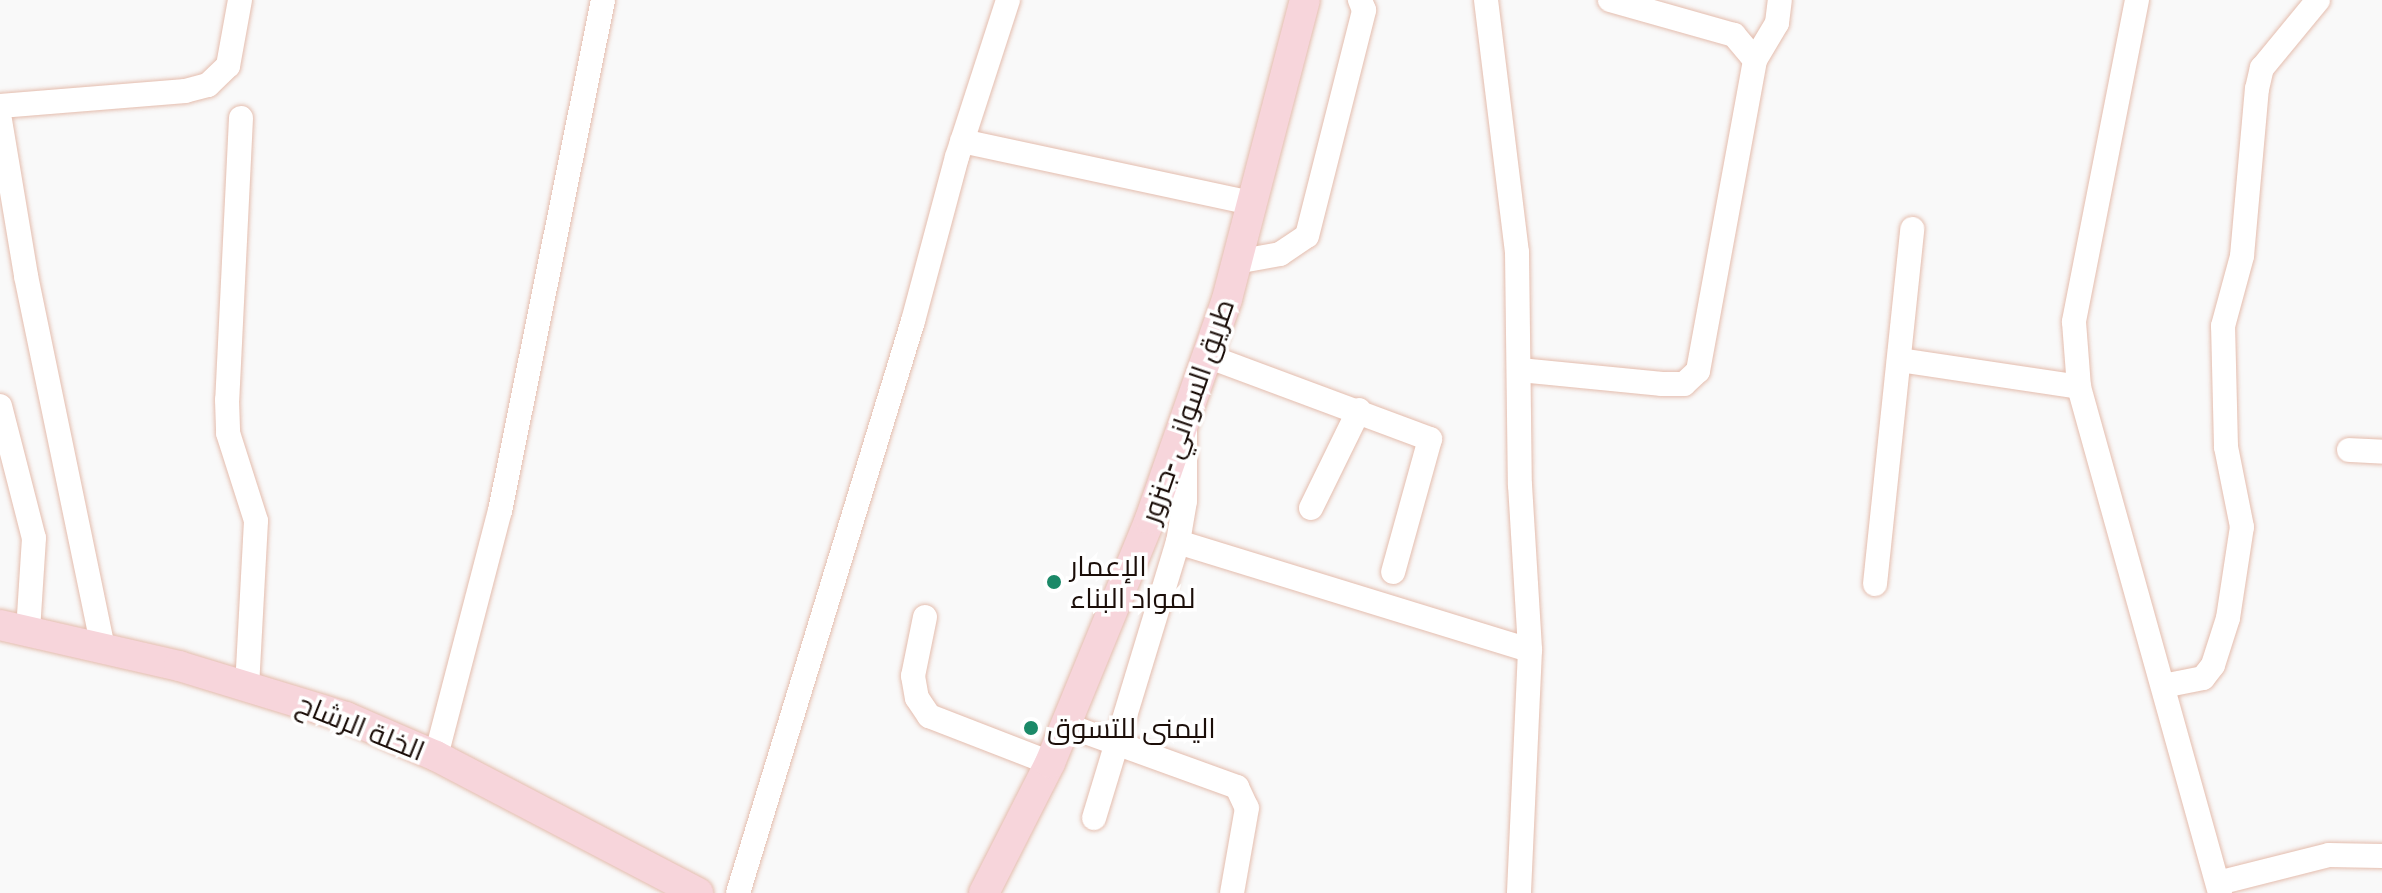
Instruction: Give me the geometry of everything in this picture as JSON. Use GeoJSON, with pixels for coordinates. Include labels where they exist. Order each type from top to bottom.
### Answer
{"type":"FeatureCollection","features":[{"type":"Feature","properties":{"kind":"main road","name":"طريق السواني -جنزور"},"geometry":{"type":"LineString","coordinates":[[984,893],[1050,763],[1126,584],[1207,356],[1236,262],[1305,0]]}},
{"type":"Feature","properties":{"kind":"main road","name":"الخلة الرشاح"},"geometry":{"type":"LineString","coordinates":[[14,628],[247,685],[346,717],[436,756],[698,893]]}},
{"type":"Feature","properties":{"kind":"street"},"geometry":{"type":"LineString","coordinates":[[0,106],[185,91],[208,85],[228,66],[240,0]]}},
{"type":"Feature","properties":{"kind":"street"},"geometry":{"type":"LineString","coordinates":[[436,756],[500,511],[603,0]]}},
{"type":"Feature","properties":{"kind":"street"},"geometry":{"type":"LineString","coordinates":[[738,893],[913,321],[962,141],[1008,0]]}},
{"type":"Feature","properties":{"kind":"street"},"geometry":{"type":"LineString","coordinates":[[1236,262],[1280,254],[1307,236],[1364,10],[1360,0]]}},
{"type":"Feature","properties":{"kind":"street"},"geometry":{"type":"LineString","coordinates":[[1486,0],[1517,252],[1520,485],[1530,650],[1519,893]]}},
{"type":"Feature","properties":{"kind":"street"},"geometry":{"type":"LineString","coordinates":[[1610,0],[1734,35],[1755,60]]}},
{"type":"Feature","properties":{"kind":"street"},"geometry":{"type":"LineString","coordinates":[[1520,370],[1662,384],[1692,380],[1755,60],[1770,41],[1780,0]]}},
{"type":"Feature","properties":{"kind":"street"},"geometry":{"type":"LineString","coordinates":[[2137,0],[2074,322],[2079,387],[2219,888],[2329,855],[2382,856]]}},
{"type":"Feature","properties":{"kind":"street"},"geometry":{"type":"LineString","coordinates":[[2163,686],[2203,678],[2213,665],[2228,618],[2242,527],[2226,447],[2223,326],[2242,256],[2257,89],[2262,68],[2318,0]]}},
{"type":"Feature","properties":{"kind":"street"},"geometry":{"type":"LineString","coordinates":[[241,118],[227,400],[228,433],[256,521],[247,685]]}},
{"type":"Feature","properties":{"kind":"street"},"geometry":{"type":"LineString","coordinates":[[0,120],[26,276],[103,648]]}},
{"type":"Feature","properties":{"kind":"street"},"geometry":{"type":"LineString","coordinates":[[962,141],[1252,203]]}},
{"type":"Feature","properties":{"kind":"street"},"geometry":{"type":"LineString","coordinates":[[1875,584],[1912,229]]}},
{"type":"Feature","properties":{"kind":"street"},"geometry":{"type":"LineString","coordinates":[[1207,356],[1359,410],[1430,439],[1393,572]]}},
{"type":"Feature","properties":{"kind":"street"},"geometry":{"type":"LineString","coordinates":[[1899,360],[2079,387]]}},
{"type":"Feature","properties":{"kind":"street"},"geometry":{"type":"LineString","coordinates":[[0,406],[34,538],[14,628]]}},
{"type":"Feature","properties":{"kind":"street"},"geometry":{"type":"LineString","coordinates":[[1311,508],[1359,410]]}},
{"type":"Feature","properties":{"kind":"street"},"geometry":{"type":"LineString","coordinates":[[1094,818],[1114,741],[1178,542],[1185,501],[1185,418]]}},
{"type":"Feature","properties":{"kind":"street"},"geometry":{"type":"LineString","coordinates":[[2349,450],[2382,452]]}},
{"type":"Feature","properties":{"kind":"street"},"geometry":{"type":"LineString","coordinates":[[1178,542],[1530,650]]}},
{"type":"Feature","properties":{"kind":"street"},"geometry":{"type":"LineString","coordinates":[[925,617],[913,676],[917,698],[929,716],[1050,763]]}},
{"type":"Feature","properties":{"kind":"street"},"geometry":{"type":"LineString","coordinates":[[1066,725],[1237,787],[1247,808],[1232,893]]}},
{"type":"Feature","properties":{"kind":"place","name":"الإعمار لمواد البناء"},"geometry":{"type":"Point","coordinates":[1054,582]}},
{"type":"Feature","properties":{"kind":"place","name":"اليمنى للتسوق"},"geometry":{"type":"Point","coordinates":[1031,728]}}]}
